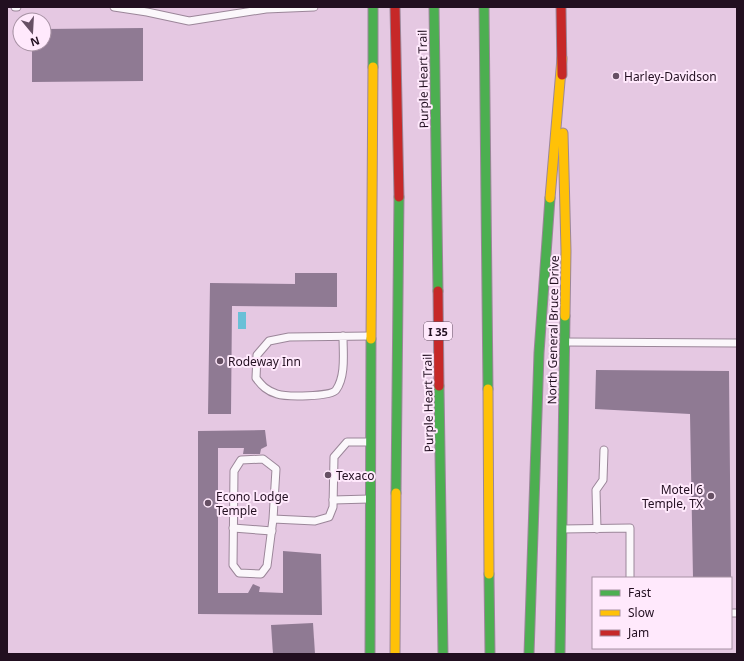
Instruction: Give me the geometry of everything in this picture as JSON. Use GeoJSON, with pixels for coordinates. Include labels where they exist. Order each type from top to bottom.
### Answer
{"type":"FeatureCollection","features":[{"type":"Feature","properties":{"kind":"main road"},"geometry":{"type":"LineString","coordinates":[[370,654],[373,7]]}},
{"type":"Feature","properties":{"kind":"main road"},"geometry":{"type":"LineString","coordinates":[[394,7],[399,165],[395,654]]}},
{"type":"Feature","properties":{"kind":"main road","name":"Purple Heart Trail"},"geometry":{"type":"LineString","coordinates":[[434,7],[443,654]]}},
{"type":"Feature","properties":{"kind":"main road"},"geometry":{"type":"LineString","coordinates":[[484,7],[490,654]]}},
{"type":"Feature","properties":{"kind":"main road","name":"North General Bruce Drive"},"geometry":{"type":"LineString","coordinates":[[560,654],[566,251],[562,7]]}},
{"type":"Feature","properties":{"kind":"main road"},"geometry":{"type":"LineString","coordinates":[[529,654],[533,571],[536,396],[541,297],[562,58]]}},
{"type":"Feature","properties":{"kind":"lane"},"geometry":{"type":"LineString","coordinates":[[114,7],[189,21],[266,9],[314,7]]}},
{"type":"Feature","properties":{"kind":"lane"},"geometry":{"type":"LineString","coordinates":[[343,336],[342,378],[336,392],[327,396],[278,395],[264,389],[256,378],[257,355],[269,341],[289,337],[343,336],[372,336]]}},
{"type":"Feature","properties":{"kind":"lane"},"geometry":{"type":"LineString","coordinates":[[565,342],[737,343]]}},
{"type":"Feature","properties":{"kind":"lane"},"geometry":{"type":"LineString","coordinates":[[273,519],[315,521],[329,517],[333,507],[334,457],[347,442],[372,442]]}},
{"type":"Feature","properties":{"kind":"lane"},"geometry":{"type":"LineString","coordinates":[[597,529],[596,490],[603,480],[604,450]]}},
{"type":"Feature","properties":{"kind":"lane"},"geometry":{"type":"LineString","coordinates":[[263,459],[276,469],[272,531],[267,566],[261,574],[239,573],[233,566],[233,528],[234,471],[241,460],[263,459]]}},
{"type":"Feature","properties":{"kind":"lane"},"geometry":{"type":"LineString","coordinates":[[333,500],[371,499]]}},
{"type":"Feature","properties":{"kind":"lane"},"geometry":{"type":"LineString","coordinates":[[233,528],[272,531]]}},
{"type":"Feature","properties":{"kind":"lane"},"geometry":{"type":"LineString","coordinates":[[562,529],[630,528],[630,577]]}},
{"type":"Feature","properties":{"kind":"water"},"geometry":{"type":"Polygon","coordinates":[[[238,312],[246,312],[246,329],[238,329],[238,312]]]}},
{"type":"Feature","properties":{"kind":"building"},"geometry":{"type":"Polygon","coordinates":[[[143,28],[143,81],[32,82],[32,52],[52,52],[52,29],[143,28]]]}},
{"type":"Feature","properties":{"kind":"building","name":"Rodeway Inn"},"geometry":{"type":"Polygon","coordinates":[[[295,273],[337,273],[337,307],[232,306],[231,414],[208,414],[210,283],[295,284],[295,273]]]}},
{"type":"Feature","properties":{"kind":"building","name":"Motel 6 Temple, TX"},"geometry":{"type":"Polygon","coordinates":[[[596,370],[729,371],[731,577],[693,577],[690,414],[595,409],[596,370]]]}},
{"type":"Feature","properties":{"kind":"building","name":"Econo Lodge Temple"},"geometry":{"type":"Polygon","coordinates":[[[265,430],[267,446],[261,449],[260,454],[243,454],[244,448],[218,448],[218,593],[248,593],[253,584],[260,587],[259,592],[283,593],[283,551],[321,554],[322,615],[198,614],[198,431],[265,430]]]}},
{"type":"Feature","properties":{"kind":"building"},"geometry":{"type":"Polygon","coordinates":[[[313,623],[315,654],[273,654],[271,625],[313,623]]]}},
{"type":"Feature","properties":{"kind":"traffic: fast"},"geometry":{"type":"LineString","coordinates":[[373,7],[373,67]]}},
{"type":"Feature","properties":{"kind":"traffic: fast"},"geometry":{"type":"LineString","coordinates":[[434,7],[438,291]]}},
{"type":"Feature","properties":{"kind":"traffic: fast"},"geometry":{"type":"LineString","coordinates":[[484,7],[488,389]]}},
{"type":"Feature","properties":{"kind":"traffic: fast"},"geometry":{"type":"LineString","coordinates":[[396,493],[399,197]]}},
{"type":"Feature","properties":{"kind":"traffic: fast"},"geometry":{"type":"LineString","coordinates":[[529,654],[539,353],[550,198]]}},
{"type":"Feature","properties":{"kind":"traffic: fast"},"geometry":{"type":"LineString","coordinates":[[560,654],[565,316]]}},
{"type":"Feature","properties":{"kind":"traffic: fast"},"geometry":{"type":"LineString","coordinates":[[370,654],[371,339]]}},
{"type":"Feature","properties":{"kind":"traffic: fast"},"geometry":{"type":"LineString","coordinates":[[439,386],[443,654]]}},
{"type":"Feature","properties":{"kind":"traffic: fast"},"geometry":{"type":"LineString","coordinates":[[489,574],[490,654]]}},
{"type":"Feature","properties":{"kind":"traffic: slow"},"geometry":{"type":"LineString","coordinates":[[550,198],[562,58]]}},
{"type":"Feature","properties":{"kind":"traffic: slow"},"geometry":{"type":"LineString","coordinates":[[371,339],[373,67]]}},
{"type":"Feature","properties":{"kind":"traffic: slow"},"geometry":{"type":"LineString","coordinates":[[563,133],[566,251],[565,316]]}},
{"type":"Feature","properties":{"kind":"traffic: slow"},"geometry":{"type":"LineString","coordinates":[[488,389],[489,574]]}},
{"type":"Feature","properties":{"kind":"traffic: slow"},"geometry":{"type":"LineString","coordinates":[[395,654],[396,493]]}},
{"type":"Feature","properties":{"kind":"traffic: jam"},"geometry":{"type":"LineString","coordinates":[[395,7],[399,197]]}},
{"type":"Feature","properties":{"kind":"traffic: jam"},"geometry":{"type":"LineString","coordinates":[[561,7],[562,75]]}},
{"type":"Feature","properties":{"kind":"traffic: jam"},"geometry":{"type":"LineString","coordinates":[[438,291],[439,386]]}},
{"type":"Feature","properties":{"kind":"place","name":"Harley-Davidson"},"geometry":{"type":"Point","coordinates":[616,76]}},
{"type":"Feature","properties":{"kind":"place","name":"Rodeway Inn"},"geometry":{"type":"Point","coordinates":[220,361]}},
{"type":"Feature","properties":{"kind":"place","name":"Texaco"},"geometry":{"type":"Point","coordinates":[328,475]}},
{"type":"Feature","properties":{"kind":"place","name":"Motel 6 Temple, TX"},"geometry":{"type":"Point","coordinates":[711,496]}},
{"type":"Feature","properties":{"kind":"place","name":"Econo Lodge Temple"},"geometry":{"type":"Point","coordinates":[208,503]}}]}
